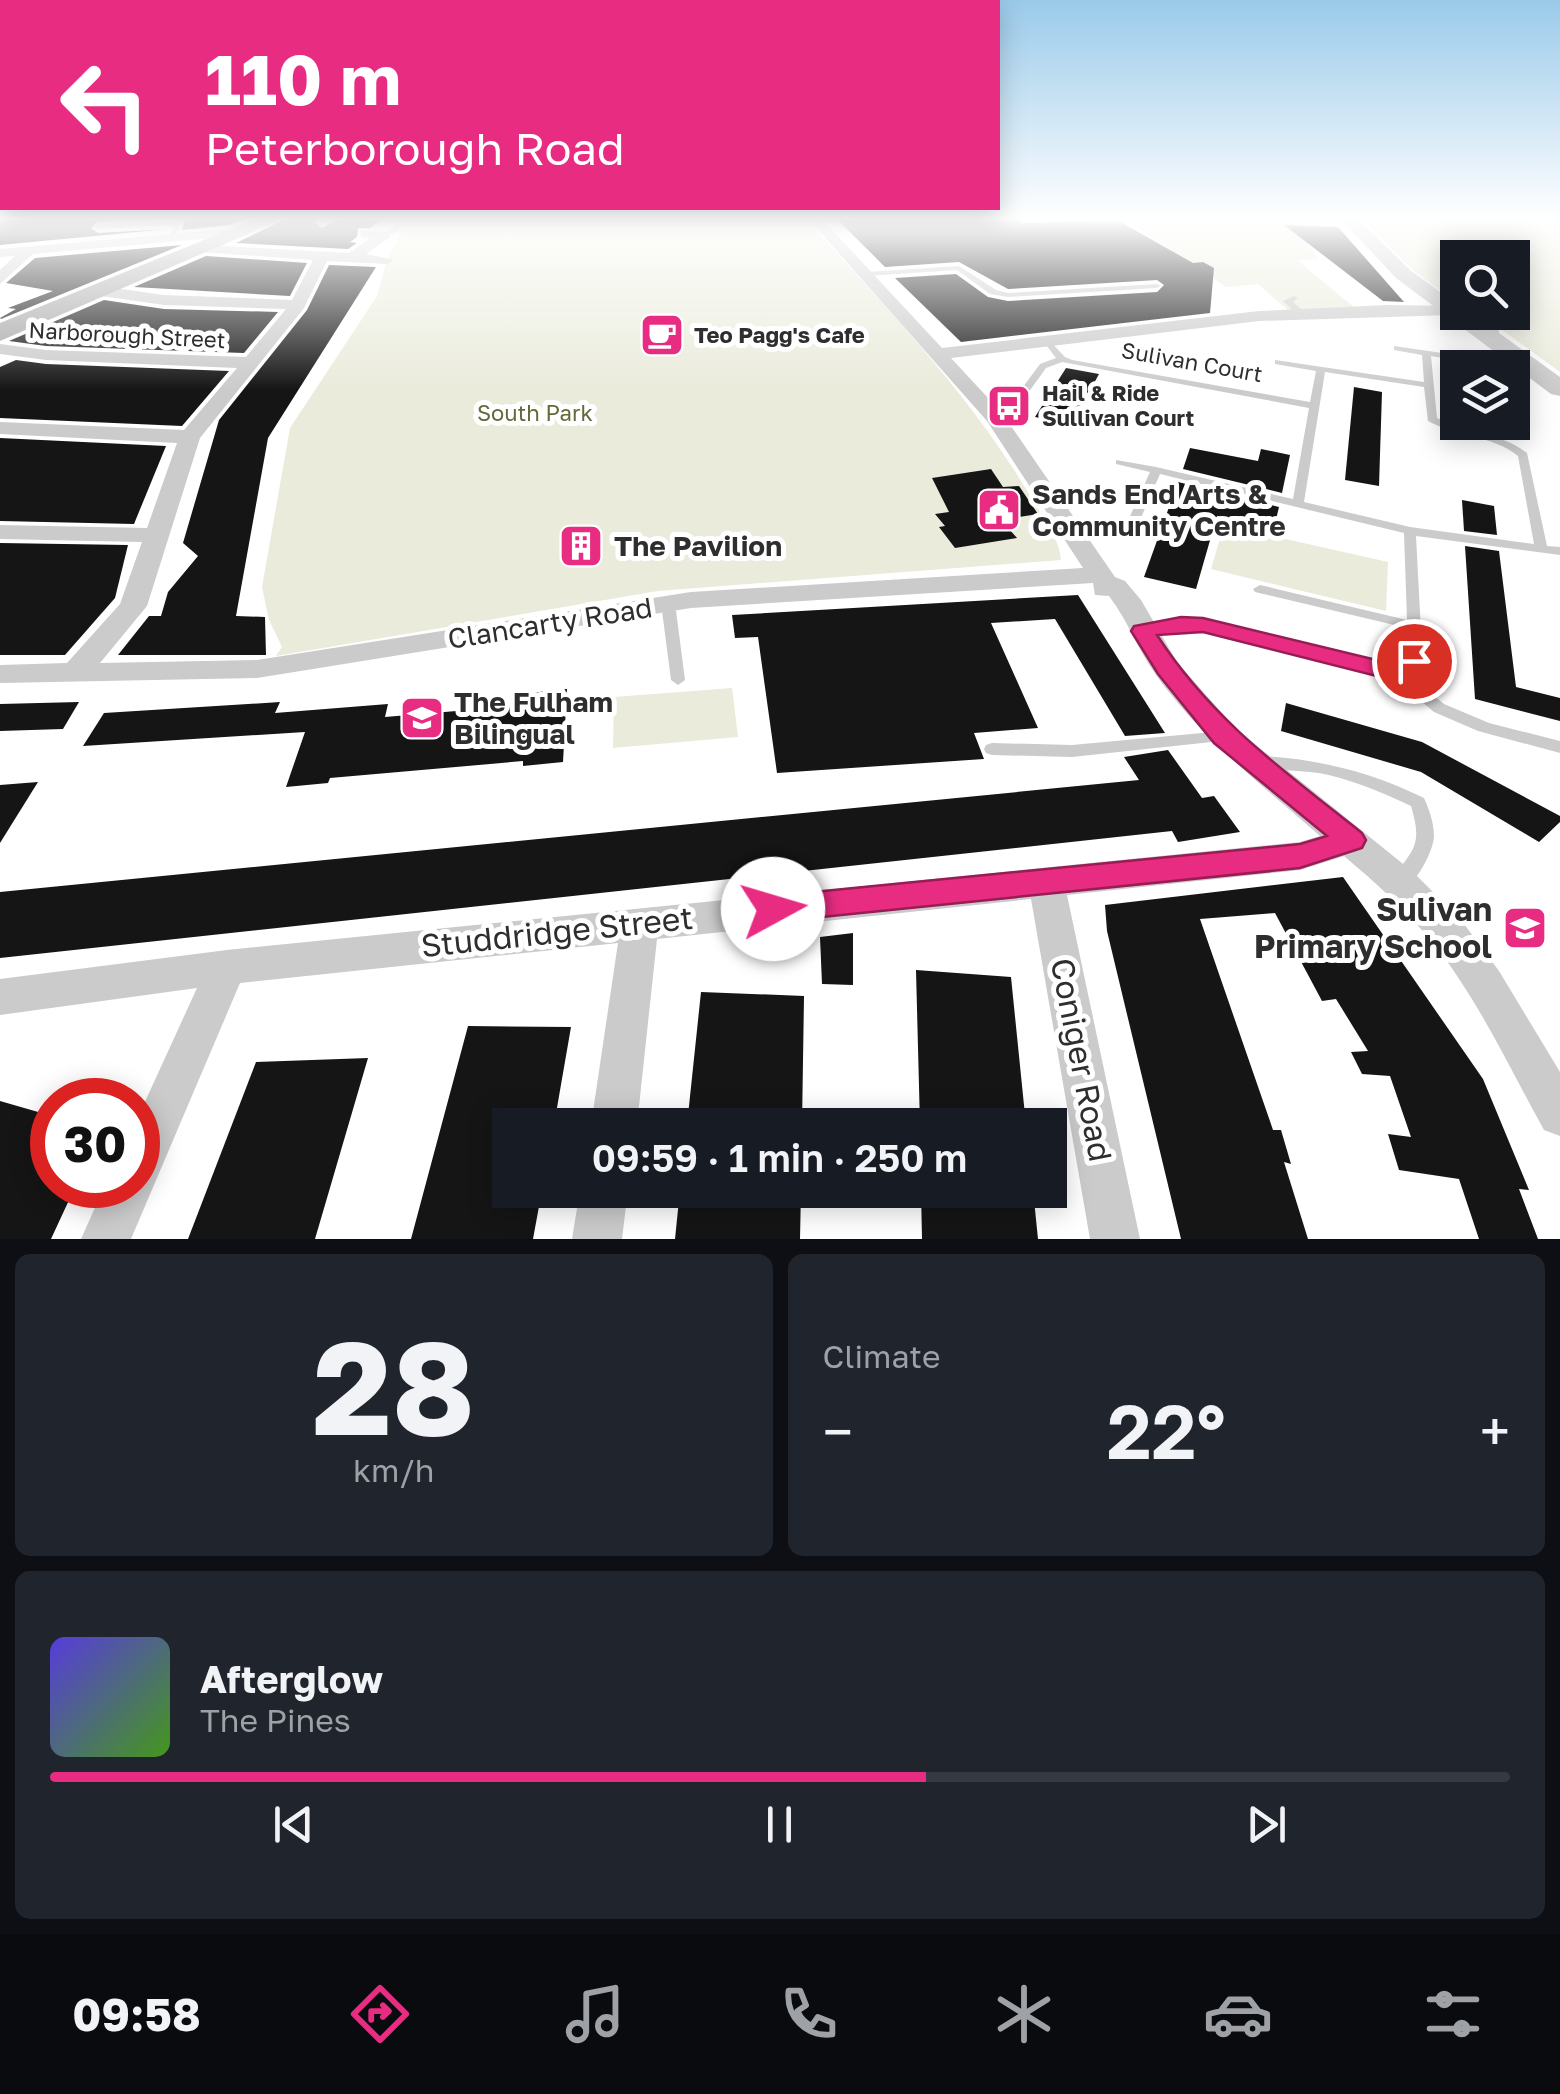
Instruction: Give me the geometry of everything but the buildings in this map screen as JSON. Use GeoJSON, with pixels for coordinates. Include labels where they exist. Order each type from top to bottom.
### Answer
{"type":"FeatureCollection","features":[{"type":"Feature","properties":{"kind":"main road"},"geometry":{"type":"LineString","coordinates":[[0,333],[142,275]]}},
{"type":"Feature","properties":{"kind":"street"},"geometry":{"type":"LineString","coordinates":[[74,674],[133,606],[142,588],[155,535],[190,437],[298,305],[313,275]]}},
{"type":"Feature","properties":{"kind":"street"},"geometry":{"type":"LineString","coordinates":[[867,275],[996,417],[1103,579],[1104,589],[1118,608],[1138,624],[1167,669],[1224,736],[1400,882],[1447,932],[1485,984],[1560,1114]]}},
{"type":"Feature","properties":{"kind":"street"},"geometry":{"type":"LineString","coordinates":[[1404,275],[1440,302]]}},
{"type":"Feature","properties":{"kind":"street"},"geometry":{"type":"LineString","coordinates":[[101,291],[164,300],[298,305]]}},
{"type":"Feature","properties":{"kind":"street"},"geometry":{"type":"LineString","coordinates":[[940,354],[1303,316],[1440,310]]}},
{"type":"Feature","properties":{"kind":"street"},"geometry":{"type":"LineString","coordinates":[[1483,330],[1560,389]]}},
{"type":"Feature","properties":{"kind":"street","name":"Narborough Street"},"geometry":{"type":"LineString","coordinates":[[0,350],[253,363]]}},
{"type":"Feature","properties":{"kind":"street"},"geometry":{"type":"LineString","coordinates":[[0,428],[190,437]]}},
{"type":"Feature","properties":{"kind":"street"},"geometry":{"type":"LineString","coordinates":[[0,532],[155,535]]}},
{"type":"Feature","properties":{"kind":"street","name":"Clancarty Road"},"geometry":{"type":"LineString","coordinates":[[0,674],[256,669],[683,599],[1103,579]]}},
{"type":"Feature","properties":{"kind":"street","name":"Studdridge Street"},"geometry":{"type":"LineString","coordinates":[[0,997],[226,967],[1300,856],[1352,840]]}},
{"type":"Feature","properties":{"kind":"street","name":"Coniger Road"},"geometry":{"type":"LineString","coordinates":[[1046,881],[1115,1239]]}},
{"type":"Feature","properties":{"kind":"street"},"geometry":{"type":"LineString","coordinates":[[616,1108],[640,923]]}},
{"type":"Feature","properties":{"kind":"street"},"geometry":{"type":"LineString","coordinates":[[160,1118],[226,967]]}},
{"type":"Feature","properties":{"kind":"street"},"geometry":{"type":"LineString","coordinates":[[106,1239],[120,1208]]}},
{"type":"Feature","properties":{"kind":"street"},"geometry":{"type":"LineString","coordinates":[[597,1239],[601,1208]]}},
{"type":"Feature","properties":{"kind":"lane"},"geometry":{"type":"LineString","coordinates":[[969,275],[993,292],[1008,295],[1157,286]]}},
{"type":"Feature","properties":{"kind":"lane"},"geometry":{"type":"LineString","coordinates":[[1294,298],[1287,300],[1303,316]]}},
{"type":"Feature","properties":{"kind":"lane"},"geometry":{"type":"LineString","coordinates":[[1025,391],[1042,366],[1062,359],[1047,341]]}},
{"type":"Feature","properties":{"kind":"lane"},"geometry":{"type":"LineString","coordinates":[[1397,348],[1440,354]]}},
{"type":"Feature","properties":{"kind":"lane"},"geometry":{"type":"LineString","coordinates":[[1426,352],[1432,419],[1448,428],[1504,442],[1523,456],[1540,547]]}},
{"type":"Feature","properties":{"kind":"lane","name":"Sulivan Court"},"geometry":{"type":"LineString","coordinates":[[1062,359],[1315,406]]}},
{"type":"Feature","properties":{"kind":"lane"},"geometry":{"type":"LineString","coordinates":[[1278,362],[1427,384]]}},
{"type":"Feature","properties":{"kind":"lane"},"geometry":{"type":"LineString","coordinates":[[1298,505],[1321,369]]}},
{"type":"Feature","properties":{"kind":"lane"},"geometry":{"type":"LineString","coordinates":[[1120,462],[1410,531],[1560,551]]}},
{"type":"Feature","properties":{"kind":"lane"},"geometry":{"type":"LineString","coordinates":[[1127,536],[1156,470]]}},
{"type":"Feature","properties":{"kind":"lane"},"geometry":{"type":"LineString","coordinates":[[1396,673],[1414,661],[1410,531]]}},
{"type":"Feature","properties":{"kind":"lane"},"geometry":{"type":"LineString","coordinates":[[1260,590],[1414,626]]}},
{"type":"Feature","properties":{"kind":"lane"},"geometry":{"type":"LineString","coordinates":[[678,680],[683,599]]}},
{"type":"Feature","properties":{"kind":"lane"},"geometry":{"type":"LineString","coordinates":[[1138,624],[1203,625],[1396,673],[1439,708],[1484,726],[1560,747]]}},
{"type":"Feature","properties":{"kind":"lane"},"geometry":{"type":"LineString","coordinates":[[992,749],[1072,751],[1224,736]]}},
{"type":"Feature","properties":{"kind":"lane"},"geometry":{"type":"LineString","coordinates":[[1255,762],[1317,764],[1382,784],[1418,802],[1428,834],[1416,864],[1400,882]]}},
{"type":"Feature","properties":{"kind":"green space","name":"South Park"},"geometry":{"type":"Polygon","coordinates":[[[383,275],[857,275],[927,354],[984,427],[1047,524],[1061,560],[658,591],[276,656],[282,647],[269,620],[262,587],[290,428],[377,296],[383,275]]]}},
{"type":"Feature","properties":{"kind":"green space"},"geometry":{"type":"Polygon","coordinates":[[[1208,275],[1315,275],[1355,308],[1290,312],[1258,284],[1226,287],[1208,275]]]}},
{"type":"Feature","properties":{"kind":"green space"},"geometry":{"type":"Polygon","coordinates":[[[1419,275],[1440,275],[1440,290],[1419,275]]]}},
{"type":"Feature","properties":{"kind":"green space"},"geometry":{"type":"Polygon","coordinates":[[[1530,275],[1560,275],[1560,372],[1502,330],[1530,330],[1530,275]]]}},
{"type":"Feature","properties":{"kind":"green space"},"geometry":{"type":"Polygon","coordinates":[[[1224,525],[1388,562],[1386,611],[1211,569],[1224,525]]]}},
{"type":"Feature","properties":{"kind":"green space"},"geometry":{"type":"Polygon","coordinates":[[[732,688],[738,737],[613,748],[614,697],[732,688]]]}},
{"type":"Feature","properties":{"kind":"place","name":"Teo Pagg's Cafe"},"geometry":{"type":"Point","coordinates":[662,335]}},
{"type":"Feature","properties":{"kind":"place","name":"Hail & Ride Sullivan Court"},"geometry":{"type":"Point","coordinates":[1009,406]}},
{"type":"Feature","properties":{"kind":"place","name":"Sands End Arts & Community Centre"},"geometry":{"type":"Point","coordinates":[999,510]}},
{"type":"Feature","properties":{"kind":"place","name":"The Pavilion"},"geometry":{"type":"Point","coordinates":[581,546]}},
{"type":"Feature","properties":{"kind":"place","name":"The Fulham Bilingual"},"geometry":{"type":"Point","coordinates":[422,718]}},
{"type":"Feature","properties":{"kind":"place","name":"Sulivan Primary School"},"geometry":{"type":"Point","coordinates":[1525,928]}},
{"type":"Feature","properties":{"kind":"route"},"geometry":{"type":"LineString","coordinates":[[773,909],[1300,856],[1352,840],[1224,736],[1167,669],[1142,631],[1169,625],[1203,625],[1396,673],[1408,669],[1414,661]]}}]}
